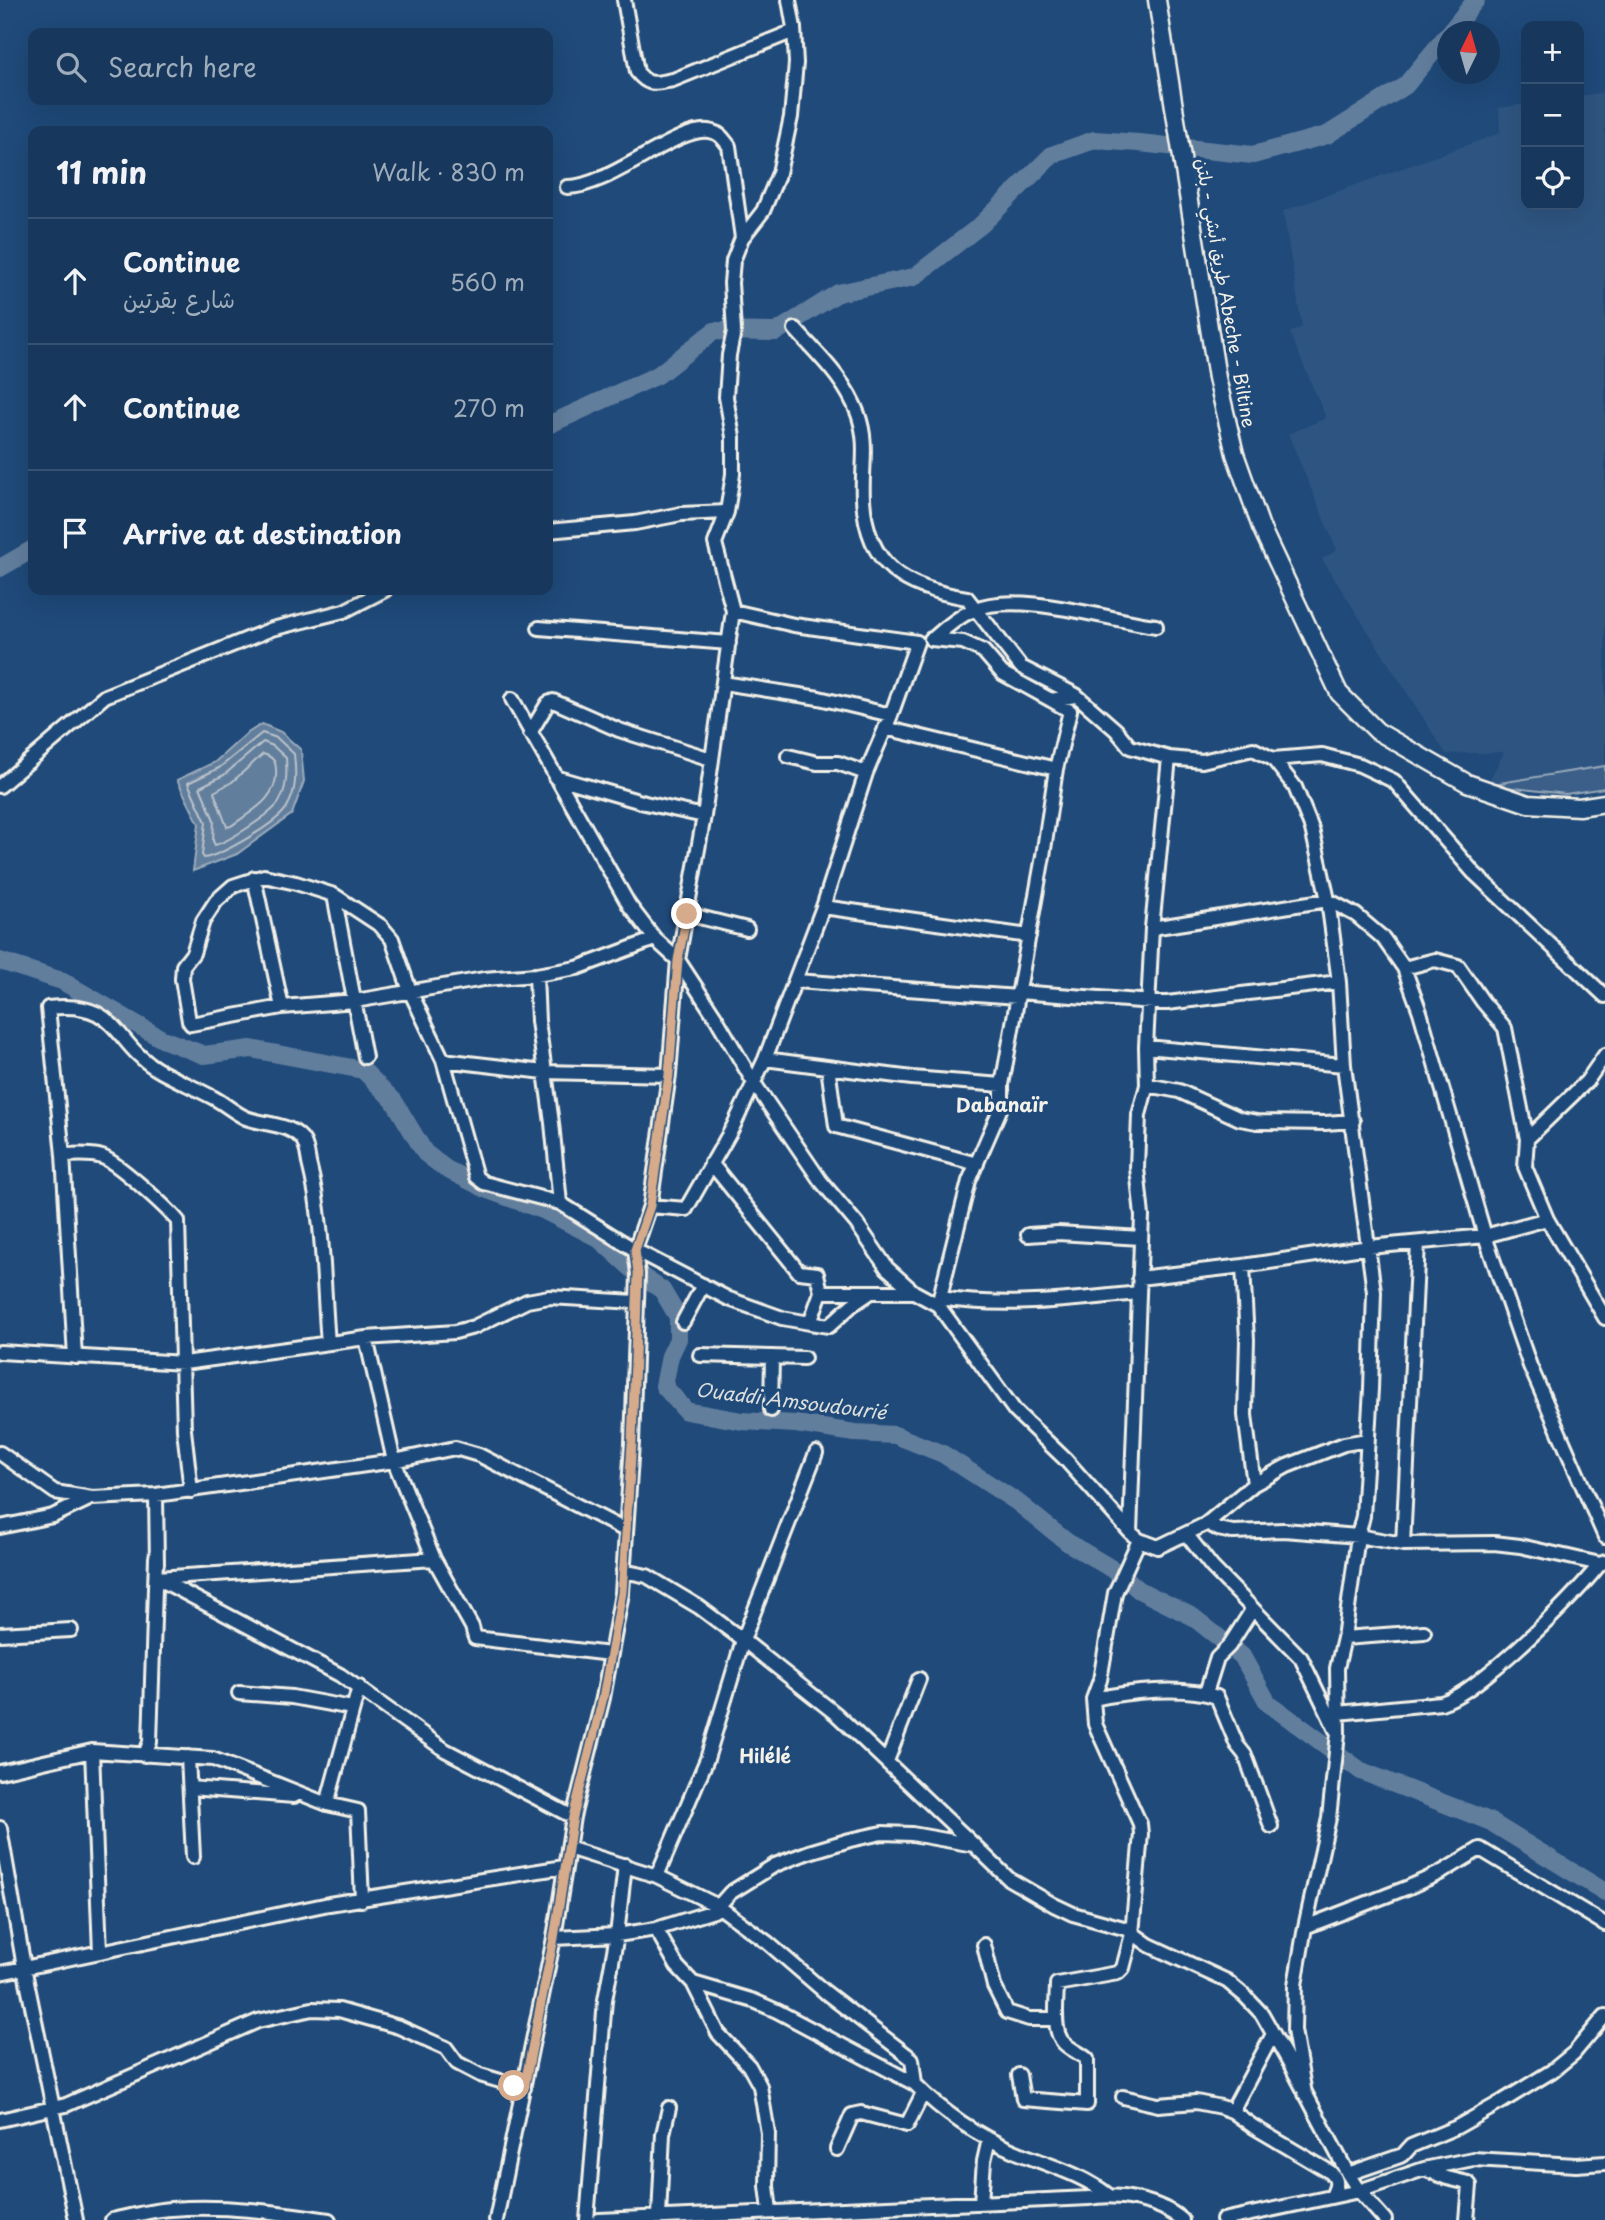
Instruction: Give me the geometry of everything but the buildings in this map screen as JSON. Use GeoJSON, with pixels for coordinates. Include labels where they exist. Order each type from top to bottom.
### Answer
{"type":"FeatureCollection","features":[{"type":"Feature","properties":{"kind":"main road","name":"طريق أبشي - بلتن Abeche - Biltine"},"geometry":{"type":"LineString","coordinates":[[1157,0],[1217,378],[1235,454],[1261,527],[1339,693],[1377,731],[1467,783],[1528,804],[1579,807],[1605,803]]}},
{"type":"Feature","properties":{"kind":"street"},"geometry":{"type":"LineString","coordinates":[[624,0],[637,72],[644,81],[654,83],[673,80],[794,32]]}},
{"type":"Feature","properties":{"kind":"street"},"geometry":{"type":"LineString","coordinates":[[496,2220],[554,1938],[573,1817],[603,1698],[622,1593],[632,1443],[638,1273],[635,1250],[650,1206],[669,1075],[678,960],[704,816],[733,611],[715,542],[727,512],[733,474],[733,437],[726,397],[734,331],[731,283],[733,261],[742,237],[763,211],[779,173],[791,117],[796,63],[789,0]]}},
{"type":"Feature","properties":{"kind":"street"},"geometry":{"type":"LineString","coordinates":[[567,187],[576,187],[618,172],[655,149],[696,132],[710,131],[721,136],[729,146],[742,237]]}},
{"type":"Feature","properties":{"kind":"street"},"geometry":{"type":"LineString","coordinates":[[795,329],[831,367],[848,391],[859,415],[866,443],[863,499],[870,541],[894,573],[942,594],[967,598],[1021,667],[1076,695],[1116,730],[1130,747],[1169,758],[1202,761],[1253,750],[1273,760],[1295,787],[1312,829],[1328,900],[1339,982],[1344,1065],[1374,1292],[1363,1516],[1337,1668],[1338,1733],[1329,1818],[1295,1985],[1294,2031],[1305,2094]]}},
{"type":"Feature","properties":{"kind":"street"},"geometry":{"type":"LineString","coordinates":[[553,531],[635,523],[681,514],[727,512]]}},
{"type":"Feature","properties":{"kind":"street"},"geometry":{"type":"LineString","coordinates":[[0,786],[105,696],[272,629],[344,611],[375,595]]}},
{"type":"Feature","properties":{"kind":"street"},"geometry":{"type":"LineString","coordinates":[[933,638],[953,621],[975,609],[995,604],[1042,605],[1156,626]]}},
{"type":"Feature","properties":{"kind":"street"},"geometry":{"type":"LineString","coordinates":[[733,611],[794,625],[917,642],[933,638],[963,642],[984,651],[1002,673],[1069,711],[1056,769],[1002,1084],[1002,1105],[966,1192],[939,1302],[1015,1411],[1065,1459],[1134,1536],[1158,1546],[1187,1535],[1207,1523],[1254,1484],[1287,1465],[1344,1444],[1367,1440]]}},
{"type":"Feature","properties":{"kind":"street"},"geometry":{"type":"LineString","coordinates":[[539,628],[729,643]]}},
{"type":"Feature","properties":{"kind":"street"},"geometry":{"type":"LineString","coordinates":[[650,1206],[686,1209],[707,1176],[711,1163],[754,1083],[796,981],[866,773],[891,715],[917,642]]}},
{"type":"Feature","properties":{"kind":"street"},"geometry":{"type":"LineString","coordinates":[[723,683],[820,698],[891,715]]}},
{"type":"Feature","properties":{"kind":"street"},"geometry":{"type":"LineString","coordinates":[[1051,700],[1076,695]]}},
{"type":"Feature","properties":{"kind":"street"},"geometry":{"type":"LineString","coordinates":[[512,699],[629,905],[655,939],[678,960],[754,1083],[820,1180],[857,1224],[887,1268],[914,1292],[939,1302],[1055,1302],[1138,1293]]}},
{"type":"Feature","properties":{"kind":"street"},"geometry":{"type":"LineString","coordinates":[[530,733],[548,703],[553,701],[619,730],[711,759]]}},
{"type":"Feature","properties":{"kind":"street"},"geometry":{"type":"LineString","coordinates":[[885,728],[1056,769]]}},
{"type":"Feature","properties":{"kind":"street"},"geometry":{"type":"LineString","coordinates":[[1273,760],[1322,755],[1360,765],[1394,781],[1474,873],[1605,996]]}},
{"type":"Feature","properties":{"kind":"street"},"geometry":{"type":"LineString","coordinates":[[788,756],[817,763],[838,763],[866,773]]}},
{"type":"Feature","properties":{"kind":"street"},"geometry":{"type":"LineString","coordinates":[[1019,2075],[1023,2099],[1087,2104],[1087,2059],[1062,2042],[1056,2020],[1057,1984],[1118,1973],[1123,1968],[1132,1934],[1141,1844],[1140,1824],[1095,1724],[1093,1699],[1100,1680],[1115,1593],[1134,1536],[1141,1238],[1139,1115],[1147,1086],[1147,1002],[1169,758]]}},
{"type":"Feature","properties":{"kind":"street"},"geometry":{"type":"LineString","coordinates":[[555,778],[704,816]]}},
{"type":"Feature","properties":{"kind":"street"},"geometry":{"type":"LineString","coordinates":[[655,939],[577,968],[536,975],[484,979],[410,991],[355,1001],[282,1007],[191,1024],[182,979],[183,966],[193,953],[203,921],[216,901],[233,886],[254,878],[272,877],[334,895],[381,926],[392,939],[410,991],[443,1060],[476,1177],[484,1183],[559,1203],[635,1250],[753,1309],[810,1324],[830,1326],[852,1305],[872,1292]]}},
{"type":"Feature","properties":{"kind":"street"},"geometry":{"type":"LineString","coordinates":[[254,878],[282,1007]]}},
{"type":"Feature","properties":{"kind":"street"},"geometry":{"type":"LineString","coordinates":[[334,895],[365,1057]]}},
{"type":"Feature","properties":{"kind":"street"},"geometry":{"type":"LineString","coordinates":[[1152,928],[1328,900],[1356,915],[1383,938],[1404,968],[1420,1012],[1485,1236],[1530,1366],[1605,1537]]}},
{"type":"Feature","properties":{"kind":"street"},"geometry":{"type":"LineString","coordinates":[[823,907],[1029,936]]}},
{"type":"Feature","properties":{"kind":"street"},"geometry":{"type":"LineString","coordinates":[[687,914],[747,929]]}},
{"type":"Feature","properties":{"kind":"street"},"geometry":{"type":"LineString","coordinates":[[1404,968],[1435,960],[1458,966],[1505,1028],[1527,1139],[1525,1167],[1547,1219],[1605,1318]]}},
{"type":"Feature","properties":{"kind":"street"},"geometry":{"type":"LineString","coordinates":[[536,975],[559,1203]]}},
{"type":"Feature","properties":{"kind":"street"},"geometry":{"type":"LineString","coordinates":[[796,981],[1167,1003],[1339,982]]}},
{"type":"Feature","properties":{"kind":"street"},"geometry":{"type":"LineString","coordinates":[[75,1357],[63,1155],[48,1008],[68,1006],[89,1009],[104,1017],[135,1051],[158,1070],[246,1118],[286,1128],[304,1142],[316,1190],[328,1343]]}},
{"type":"Feature","properties":{"kind":"street"},"geometry":{"type":"LineString","coordinates":[[1146,1047],[1344,1065]]}},
{"type":"Feature","properties":{"kind":"street"},"geometry":{"type":"LineString","coordinates":[[1527,1139],[1587,1080],[1605,1055]]}},
{"type":"Feature","properties":{"kind":"street"},"geometry":{"type":"LineString","coordinates":[[765,1059],[912,1078],[1002,1084]]}},
{"type":"Feature","properties":{"kind":"street"},"geometry":{"type":"LineString","coordinates":[[443,1060],[544,1072],[669,1075]]}},
{"type":"Feature","properties":{"kind":"street"},"geometry":{"type":"LineString","coordinates":[[828,1068],[836,1126],[977,1164]]}},
{"type":"Feature","properties":{"kind":"street"},"geometry":{"type":"LineString","coordinates":[[1147,1086],[1179,1091],[1240,1119],[1257,1122],[1353,1121]]}},
{"type":"Feature","properties":{"kind":"street"},"geometry":{"type":"LineString","coordinates":[[63,1155],[105,1158],[166,1207],[178,1221],[184,1430],[191,1490]]}},
{"type":"Feature","properties":{"kind":"street"},"geometry":{"type":"LineString","coordinates":[[711,1163],[799,1272],[817,1274],[821,1292],[810,1324]]}},
{"type":"Feature","properties":{"kind":"street"},"geometry":{"type":"LineString","coordinates":[[1139,1278],[1369,1247],[1485,1236],[1547,1219]]}},
{"type":"Feature","properties":{"kind":"street"},"geometry":{"type":"LineString","coordinates":[[1028,1235],[1058,1233],[1141,1238]]}},
{"type":"Feature","properties":{"kind":"street"},"geometry":{"type":"LineString","coordinates":[[1403,1544],[1418,1243]]}},
{"type":"Feature","properties":{"kind":"street"},"geometry":{"type":"LineString","coordinates":[[1243,1266],[1247,1340],[1245,1415],[1254,1484]]}},
{"type":"Feature","properties":{"kind":"street"},"geometry":{"type":"LineString","coordinates":[[683,1322],[703,1285]]}},
{"type":"Feature","properties":{"kind":"street"},"geometry":{"type":"LineString","coordinates":[[821,1292],[914,1292]]}},
{"type":"Feature","properties":{"kind":"street"},"geometry":{"type":"LineString","coordinates":[[0,1352],[184,1363],[366,1338],[455,1332],[474,1327],[527,1301],[549,1297],[636,1302]]}},
{"type":"Feature","properties":{"kind":"street"},"geometry":{"type":"LineString","coordinates":[[366,1338],[394,1461],[434,1559],[472,1627],[475,1638],[610,1654]]}},
{"type":"Feature","properties":{"kind":"street"},"geometry":{"type":"LineString","coordinates":[[700,1355],[803,1358]]}},
{"type":"Feature","properties":{"kind":"street"},"geometry":{"type":"LineString","coordinates":[[771,1410],[772,1357]]}},
{"type":"Feature","properties":{"kind":"street"},"geometry":{"type":"LineString","coordinates":[[0,1452],[55,1492],[92,1498],[156,1495],[394,1461],[455,1448],[468,1450],[625,1530]]}},
{"type":"Feature","properties":{"kind":"street"},"geometry":{"type":"LineString","coordinates":[[657,1876],[707,1759],[743,1640],[816,1453]]}},
{"type":"Feature","properties":{"kind":"street"},"geometry":{"type":"LineString","coordinates":[[145,1755],[150,1742],[156,1495]]}},
{"type":"Feature","properties":{"kind":"street"},"geometry":{"type":"LineString","coordinates":[[0,1527],[53,1517],[92,1498]]}},
{"type":"Feature","properties":{"kind":"street"},"geometry":{"type":"LineString","coordinates":[[1207,1523],[1233,1532],[1284,1530],[1358,1536],[1403,1544],[1494,1543],[1603,1563]]}},
{"type":"Feature","properties":{"kind":"street"},"geometry":{"type":"LineString","coordinates":[[1187,1535],[1212,1567],[1301,1658],[1338,1733]]}},
{"type":"Feature","properties":{"kind":"street"},"geometry":{"type":"LineString","coordinates":[[156,1557],[157,1578]]}},
{"type":"Feature","properties":{"kind":"street"},"geometry":{"type":"LineString","coordinates":[[157,1578],[434,1559]]}},
{"type":"Feature","properties":{"kind":"street"},"geometry":{"type":"LineString","coordinates":[[1338,1713],[1441,1703],[1452,1699],[1485,1676],[1539,1631],[1603,1563]]}},
{"type":"Feature","properties":{"kind":"street"},"geometry":{"type":"LineString","coordinates":[[623,1571],[647,1576],[699,1607],[836,1714],[1009,1879],[1073,1914],[1127,1929],[1149,1945],[1227,1981],[1245,1996],[1262,2014],[1348,2174],[1385,2220]]}},
{"type":"Feature","properties":{"kind":"street"},"geometry":{"type":"LineString","coordinates":[[157,1578],[309,1658],[359,1687],[445,1750],[573,1817]]}},
{"type":"Feature","properties":{"kind":"street"},"geometry":{"type":"LineString","coordinates":[[1206,1693],[1217,1658],[1229,1646],[1252,1610]]}},
{"type":"Feature","properties":{"kind":"street"},"geometry":{"type":"LineString","coordinates":[[0,1634],[71,1630]]}},
{"type":"Feature","properties":{"kind":"street"},"geometry":{"type":"LineString","coordinates":[[1344,1638],[1424,1632]]}},
{"type":"Feature","properties":{"kind":"street"},"geometry":{"type":"LineString","coordinates":[[887,1761],[919,1679]]}},
{"type":"Feature","properties":{"kind":"street"},"geometry":{"type":"LineString","coordinates":[[327,1804],[359,1687]]}},
{"type":"Feature","properties":{"kind":"street"},"geometry":{"type":"LineString","coordinates":[[239,1693],[292,1697],[352,1707]]}},
{"type":"Feature","properties":{"kind":"street"},"geometry":{"type":"LineString","coordinates":[[1093,1699],[1119,1693],[1206,1693],[1217,1697],[1237,1745],[1245,1755],[1271,1826]]}},
{"type":"Feature","properties":{"kind":"street"},"geometry":{"type":"LineString","coordinates":[[92,1751],[100,1952]]}},
{"type":"Feature","properties":{"kind":"street"},"geometry":{"type":"LineString","coordinates":[[0,1772],[92,1751],[213,1759],[327,1804],[358,1811],[362,1899]]}},
{"type":"Feature","properties":{"kind":"street"},"geometry":{"type":"LineString","coordinates":[[188,1756],[192,1857]]}},
{"type":"Feature","properties":{"kind":"street"},"geometry":{"type":"LineString","coordinates":[[190,1787],[309,1797]]}},
{"type":"Feature","properties":{"kind":"street"},"geometry":{"type":"LineString","coordinates":[[0,1828],[24,1967],[76,2220]]}},
{"type":"Feature","properties":{"kind":"street"},"geometry":{"type":"LineString","coordinates":[[554,1938],[617,1935],[656,1929],[714,1911],[730,1893],[775,1865],[850,1840],[882,1833],[974,1845]]}},
{"type":"Feature","properties":{"kind":"street"},"geometry":{"type":"LineString","coordinates":[[568,1848],[657,1876],[718,1906],[912,2059],[919,2088],[907,2125],[855,2113],[837,2149]]}},
{"type":"Feature","properties":{"kind":"street"},"geometry":{"type":"LineString","coordinates":[[1305,1927],[1442,1872],[1480,1849],[1605,1924]]}},
{"type":"Feature","properties":{"kind":"street"},"geometry":{"type":"LineString","coordinates":[[587,2220],[605,2000],[617,1935],[625,1864]]}},
{"type":"Feature","properties":{"kind":"street"},"geometry":{"type":"LineString","coordinates":[[0,1973],[329,1904],[564,1867]]}},
{"type":"Feature","properties":{"kind":"street"},"geometry":{"type":"LineString","coordinates":[[656,1929],[677,1966],[693,1983],[718,2033],[750,2066],[760,2086],[768,2133],[767,2186],[770,2211]]}},
{"type":"Feature","properties":{"kind":"street"},"geometry":{"type":"LineString","coordinates":[[984,1945],[994,1986],[1007,2012],[1029,2019],[1056,2020]]}},
{"type":"Feature","properties":{"kind":"street"},"geometry":{"type":"LineString","coordinates":[[693,1983],[754,2001],[777,2011],[919,2088],[952,2115],[989,2139],[1095,2184],[1108,2194],[1170,2210],[1182,2220]]}},
{"type":"Feature","properties":{"kind":"street"},"geometry":{"type":"LineString","coordinates":[[0,2120],[76,2101],[258,2021],[312,2008],[339,2010],[399,2027],[446,2048],[457,2063],[480,2075],[524,2088]]}},
{"type":"Feature","properties":{"kind":"street"},"geometry":{"type":"LineString","coordinates":[[1348,2174],[1403,2155],[1410,2146],[1457,2127],[1552,2071],[1574,2053],[1605,2016]]}},
{"type":"Feature","properties":{"kind":"street"},"geometry":{"type":"LineString","coordinates":[[1232,2111],[1273,2034]]}},
{"type":"Feature","properties":{"kind":"street"},"geometry":{"type":"LineString","coordinates":[[1123,2097],[1158,2105],[1196,2102],[1232,2111],[1330,2172],[1335,2177],[1337,2186],[1332,2196]]}},
{"type":"Feature","properties":{"kind":"street"},"geometry":{"type":"LineString","coordinates":[[659,2216],[663,2134],[669,2108]]}},
{"type":"Feature","properties":{"kind":"street"},"geometry":{"type":"LineString","coordinates":[[981,2202],[984,2161],[989,2139]]}},
{"type":"Feature","properties":{"kind":"street"},"geometry":{"type":"LineString","coordinates":[[1223,2220],[1265,2215],[1359,2190],[1424,2169],[1473,2159],[1576,2165],[1605,2163]]}},
{"type":"Feature","properties":{"kind":"street"},"geometry":{"type":"LineString","coordinates":[[1424,2169],[1468,2183],[1467,2220]]}},
{"type":"Feature","properties":{"kind":"street"},"geometry":{"type":"LineString","coordinates":[[599,2220],[770,2211],[871,2214],[981,2202],[1089,2198],[1108,2194]]}},
{"type":"Feature","properties":{"kind":"street"},"geometry":{"type":"LineString","coordinates":[[112,2220],[152,2216],[169,2209],[215,2207],[329,2220]]}},
{"type":"Feature","properties":{"kind":"shaded area"},"geometry":{"type":"Polygon","coordinates":[[[1605,92],[1605,766],[1487,785],[1504,752],[1446,754],[1322,559],[1337,550],[1288,434],[1326,418],[1290,333],[1302,327],[1283,211],[1500,133],[1499,108],[1521,105],[1521,210],[1584,210],[1584,95],[1605,92]]]}},
{"type":"Feature","properties":{"kind":"shaded area"},"geometry":{"type":"Polygon","coordinates":[[[1605,766],[1605,788],[1566,794],[1487,785],[1605,766]]]}},
{"type":"Feature","properties":{"kind":"water"},"geometry":{"type":"Polygon","coordinates":[[[262,724],[281,732],[301,750],[304,781],[292,814],[237,854],[193,871],[199,824],[177,780],[215,762],[246,734],[262,724]]]}},
{"type":"Feature","properties":{"kind":"waterway"},"geometry":{"type":"LineString","coordinates":[[1459,21],[1476,0]]}},
{"type":"Feature","properties":{"kind":"waterway"},"geometry":{"type":"LineString","coordinates":[[553,423],[658,375],[714,331],[776,332],[838,293],[914,277],[981,225],[1052,155],[1094,140],[1253,155],[1327,135],[1405,86],[1437,47]]}},
{"type":"Feature","properties":{"kind":"waterway"},"geometry":{"type":"LineString","coordinates":[[0,568],[28,552]]}},
{"type":"Feature","properties":{"kind":"waterway","name":"Ouaddi Amsoudourié"},"geometry":{"type":"LineString","coordinates":[[0,961],[62,981],[162,1039],[204,1055],[251,1049],[363,1070],[394,1101],[425,1153],[446,1169],[488,1190],[543,1210],[598,1238],[638,1274],[662,1290],[678,1317],[678,1339],[670,1356],[664,1386],[686,1411],[742,1421],[895,1435],[943,1454],[1017,1502],[1067,1542],[1122,1575],[1139,1590],[1193,1617],[1242,1656],[1268,1703],[1361,1771],[1489,1821],[1605,1892]]}},
{"type":"Feature","properties":{"kind":"district","name":"Dabanaïr"},"geometry":{"type":"Point","coordinates":[1002,1105]}},
{"type":"Feature","properties":{"kind":"district","name":"Hilélé"},"geometry":{"type":"Point","coordinates":[765,1756]}},
{"type":"Feature","properties":{"kind":"route"},"geometry":{"type":"LineString","coordinates":[[514,2086],[524,2088],[554,1938],[573,1817],[603,1698],[622,1593],[632,1443],[638,1273],[635,1250],[650,1206],[662,1130],[678,960],[687,914]]}}]}
